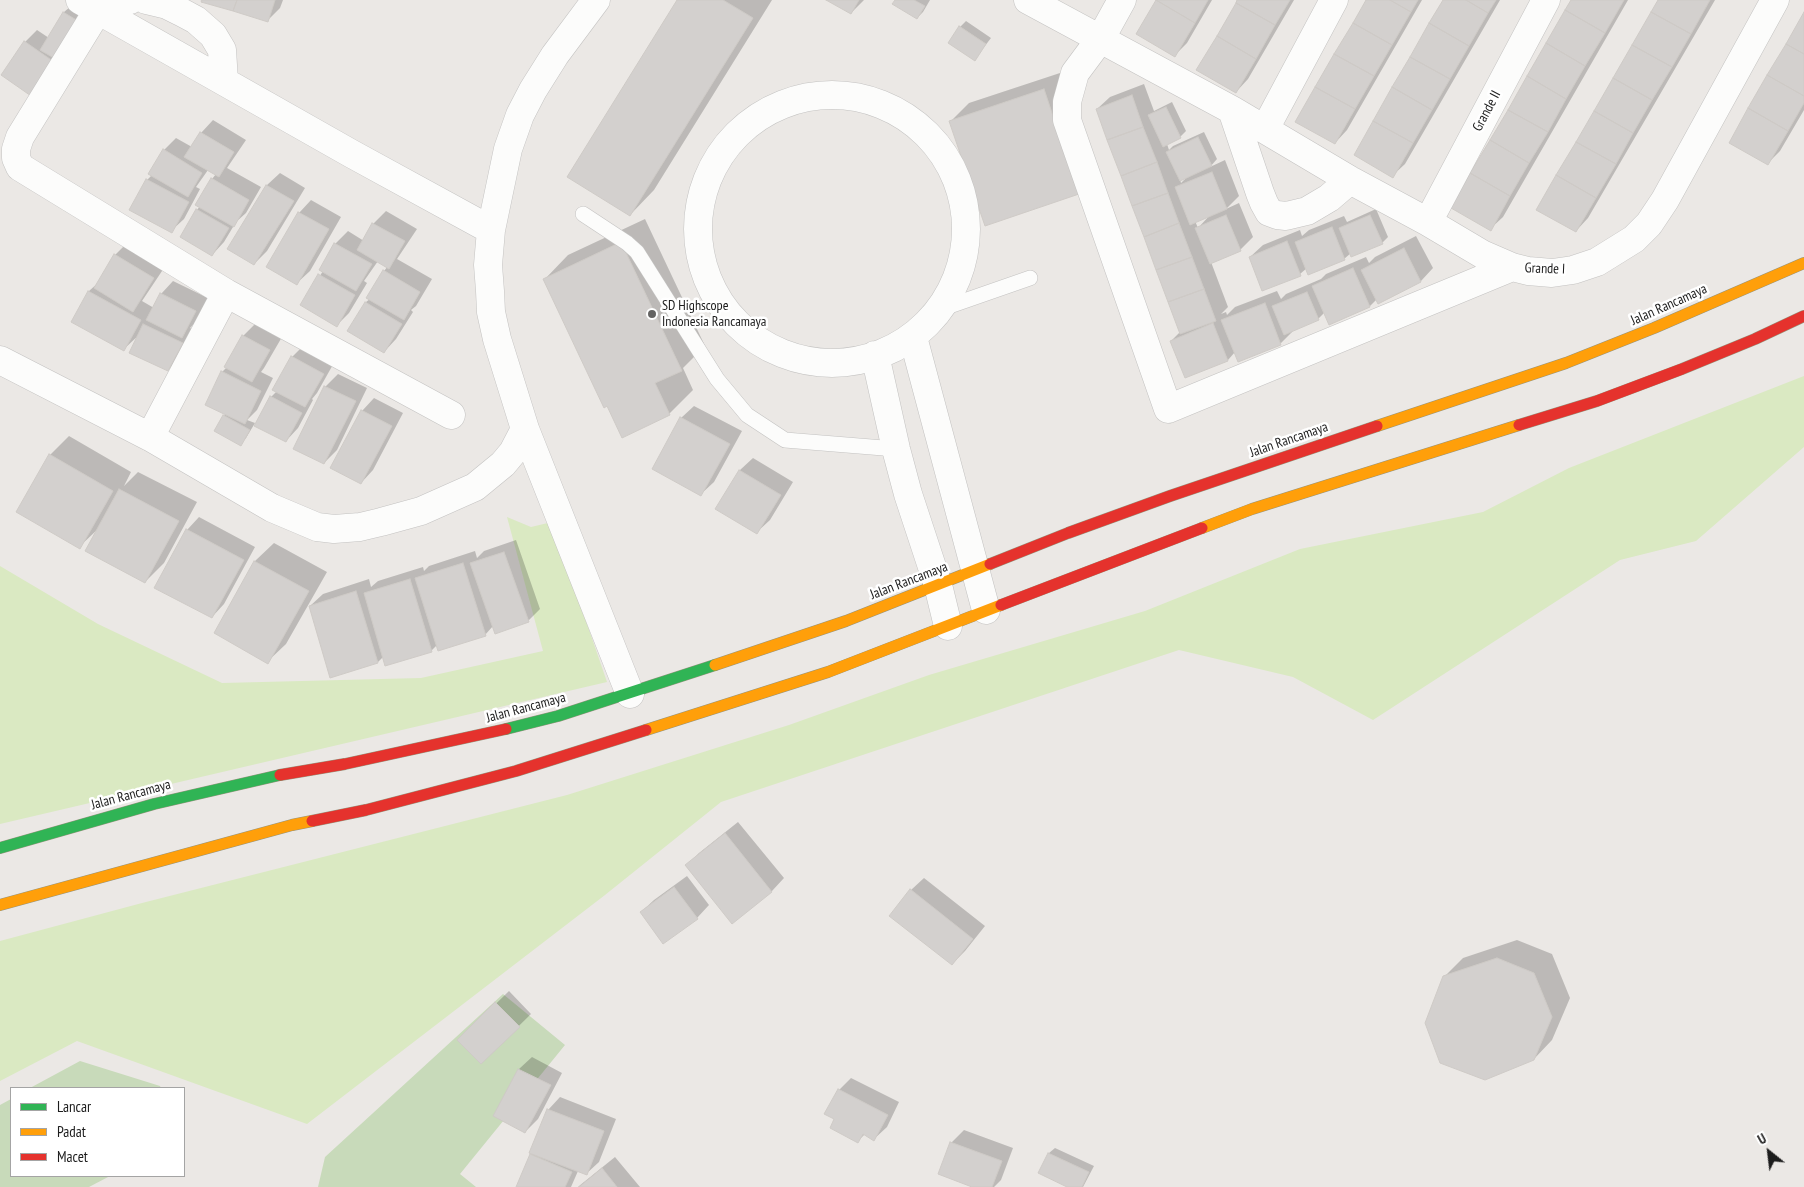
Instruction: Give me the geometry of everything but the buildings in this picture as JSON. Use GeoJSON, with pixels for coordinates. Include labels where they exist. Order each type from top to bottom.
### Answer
{"type":"FeatureCollection","features":[{"type":"Feature","properties":{"kind":"street"},"geometry":{"type":"LineString","coordinates":[[89,5],[130,0]]}},
{"type":"Feature","properties":{"kind":"street"},"geometry":{"type":"LineString","coordinates":[[146,0],[167,5],[181,12],[196,20],[213,35],[222,50],[224,81]]}},
{"type":"Feature","properties":{"kind":"street"},"geometry":{"type":"LineString","coordinates":[[596,0],[554,55],[520,115],[508,149],[490,230],[488,265],[491,312],[507,374],[525,429],[630,694]]}},
{"type":"Feature","properties":{"kind":"street"},"geometry":{"type":"LineString","coordinates":[[1028,0],[1232,110],[1350,180],[1428,222],[1482,254],[1512,267]]}},
{"type":"Feature","properties":{"kind":"street"},"geometry":{"type":"LineString","coordinates":[[1101,38],[1122,0]]}},
{"type":"Feature","properties":{"kind":"street"},"geometry":{"type":"LineString","coordinates":[[1265,129],[1334,0]]}},
{"type":"Feature","properties":{"kind":"street","name":"Grande II"},"geometry":{"type":"LineString","coordinates":[[1428,222],[1546,0]]}},
{"type":"Feature","properties":{"kind":"street","name":"Grande I"},"geometry":{"type":"LineString","coordinates":[[1101,38],[1075,73],[1067,102],[1067,120],[1168,409],[1512,267],[1528,271],[1552,272],[1574,270],[1596,262],[1634,239],[1649,224],[1665,200],[1775,0]]}},
{"type":"Feature","properties":{"kind":"street"},"geometry":{"type":"LineString","coordinates":[[89,5],[490,230]]}},
{"type":"Feature","properties":{"kind":"street"},"geometry":{"type":"LineString","coordinates":[[89,5],[20,137],[16,148],[16,158],[20,168],[226,293],[451,415]]}},
{"type":"Feature","properties":{"kind":"street"},"geometry":{"type":"LineString","coordinates":[[831,94],[873,100],[912,119],[942,149],[962,187],[968,229],[964,255],[961,272],[941,310],[914,337],[875,355],[837,365],[794,360],[756,342],[724,312],[704,275],[696,233],[702,191],[721,152],[751,121],[789,101],[831,94]]}},
{"type":"Feature","properties":{"kind":"street"},"geometry":{"type":"LineString","coordinates":[[1232,110],[1260,193],[1269,212],[1286,216],[1307,211],[1329,198],[1350,180]]}},
{"type":"Feature","properties":{"kind":"street","name":"Jalan Rancamaya"},"geometry":{"type":"LineString","coordinates":[[0,848],[154,804],[249,782],[482,735],[558,716],[630,694],[791,641],[976,571],[1068,533],[1170,496],[1566,363],[1654,328],[1804,263]]}},
{"type":"Feature","properties":{"kind":"street"},"geometry":{"type":"LineString","coordinates":[[150,437],[226,293]]}},
{"type":"Feature","properties":{"kind":"street"},"geometry":{"type":"LineString","coordinates":[[0,905],[292,825],[366,810],[516,771],[761,694],[828,672],[1252,509],[1597,401],[1755,340],[1804,316]]}},
{"type":"Feature","properties":{"kind":"street"},"geometry":{"type":"LineString","coordinates":[[914,337],[986,610]]}},
{"type":"Feature","properties":{"kind":"street"},"geometry":{"type":"LineString","coordinates":[[875,355],[908,494],[938,585],[948,626]]}},
{"type":"Feature","properties":{"kind":"street"},"geometry":{"type":"LineString","coordinates":[[0,360],[150,437],[272,508],[317,527],[334,529],[360,527],[421,511],[474,488],[503,464],[513,452],[525,429]]}},
{"type":"Feature","properties":{"kind":"lane"},"geometry":{"type":"LineString","coordinates":[[583,214],[627,243],[637,252],[717,380],[747,415],[786,440],[896,449]]}},
{"type":"Feature","properties":{"kind":"lane"},"geometry":{"type":"LineString","coordinates":[[941,310],[1030,278]]}},
{"type":"Feature","properties":{"kind":"green space"},"geometry":{"type":"Polygon","coordinates":[[[1804,376],[1804,447],[1696,541],[1620,560],[1373,720],[1293,677],[1179,650],[721,802],[605,895],[307,1124],[77,1041],[0,1081],[0,941],[567,795],[789,725],[929,675],[1145,611],[1300,549],[1483,512],[1569,468],[1804,376]]]}},
{"type":"Feature","properties":{"kind":"green space"},"geometry":{"type":"Polygon","coordinates":[[[507,517],[531,527],[552,522],[607,682],[0,824],[0,566],[98,624],[222,683],[421,678],[543,651],[507,517]]]}},
{"type":"Feature","properties":{"kind":"green space"},"geometry":{"type":"Polygon","coordinates":[[[503,994],[565,1045],[460,1174],[476,1187],[318,1187],[325,1157],[503,994]]]}},
{"type":"Feature","properties":{"kind":"green space"},"geometry":{"type":"Polygon","coordinates":[[[80,1061],[160,1087],[32,1087],[80,1061]]]}},
{"type":"Feature","properties":{"kind":"green space"},"geometry":{"type":"Polygon","coordinates":[[[10,1100],[10,1177],[108,1177],[89,1187],[0,1187],[0,1105],[10,1100]]]}},
{"type":"Feature","properties":{"kind":"traffic: fast"},"geometry":{"type":"LineString","coordinates":[[506,729],[558,716],[715,665]]}},
{"type":"Feature","properties":{"kind":"traffic: fast"},"geometry":{"type":"LineString","coordinates":[[0,848],[154,804],[280,775]]}},
{"type":"Feature","properties":{"kind":"traffic: slow"},"geometry":{"type":"LineString","coordinates":[[1377,426],[1566,363],[1654,328],[1804,263]]}},
{"type":"Feature","properties":{"kind":"traffic: slow"},"geometry":{"type":"LineString","coordinates":[[1202,528],[1252,509],[1519,425]]}},
{"type":"Feature","properties":{"kind":"traffic: slow"},"geometry":{"type":"LineString","coordinates":[[715,665],[846,621],[990,564]]}},
{"type":"Feature","properties":{"kind":"traffic: slow"},"geometry":{"type":"LineString","coordinates":[[646,730],[828,672],[1001,605]]}},
{"type":"Feature","properties":{"kind":"traffic: slow"},"geometry":{"type":"LineString","coordinates":[[0,905],[312,821]]}},
{"type":"Feature","properties":{"kind":"traffic: jam"},"geometry":{"type":"LineString","coordinates":[[1519,425],[1597,401],[1682,369],[1755,339],[1804,316]]}},
{"type":"Feature","properties":{"kind":"traffic: jam"},"geometry":{"type":"LineString","coordinates":[[990,564],[1170,496],[1377,426]]}},
{"type":"Feature","properties":{"kind":"traffic: jam"},"geometry":{"type":"LineString","coordinates":[[1001,605],[1202,528]]}},
{"type":"Feature","properties":{"kind":"traffic: jam"},"geometry":{"type":"LineString","coordinates":[[280,775],[345,764],[506,729]]}},
{"type":"Feature","properties":{"kind":"traffic: jam"},"geometry":{"type":"LineString","coordinates":[[312,821],[366,810],[516,771],[646,730]]}},
{"type":"Feature","properties":{"kind":"place","name":"SD Highscope Indonesia Rancamaya"},"geometry":{"type":"Point","coordinates":[652,314]}}]}
